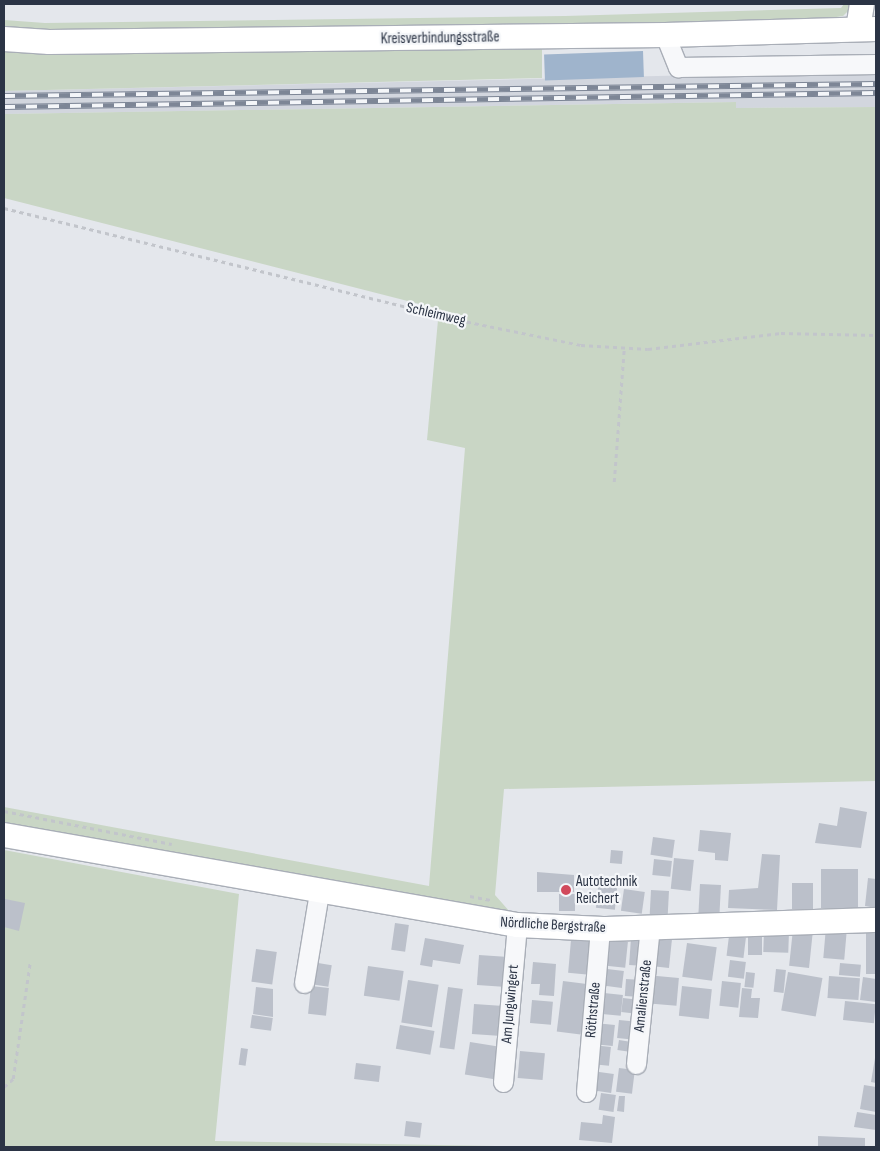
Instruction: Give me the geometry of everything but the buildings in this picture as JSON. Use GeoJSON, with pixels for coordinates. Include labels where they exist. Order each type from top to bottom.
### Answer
{"type":"FeatureCollection","features":[{"type":"Feature","properties":{"kind":"main road"},"geometry":{"type":"LineString","coordinates":[[862,4],[871,28]]}},
{"type":"Feature","properties":{"kind":"main road","name":"Kreisverbindungsstraße"},"geometry":{"type":"LineString","coordinates":[[4,39],[59,42],[665,35],[871,28]]}},
{"type":"Feature","properties":{"kind":"main road","name":"Nördliche Bergstraße"},"geometry":{"type":"LineString","coordinates":[[4,835],[319,892],[517,925],[600,928],[876,920]]}},
{"type":"Feature","properties":{"kind":"street"},"geometry":{"type":"LineString","coordinates":[[665,35],[678,67],[876,64]]}},
{"type":"Feature","properties":{"kind":"street"},"geometry":{"type":"LineString","coordinates":[[304,983],[319,892]]}},
{"type":"Feature","properties":{"kind":"street","name":"Am Jungwingert"},"geometry":{"type":"LineString","coordinates":[[503,1082],[517,925]]}},
{"type":"Feature","properties":{"kind":"street","name":"Amalienstraße"},"geometry":{"type":"LineString","coordinates":[[636,1064],[650,927]]}},
{"type":"Feature","properties":{"kind":"street","name":"Röthstraße"},"geometry":{"type":"LineString","coordinates":[[586,1092],[600,928]]}},
{"type":"Feature","properties":{"kind":"path","name":"Schleimweg"},"geometry":{"type":"LineString","coordinates":[[4,208],[459,320],[581,345],[624,350],[781,333],[876,335]]}},
{"type":"Feature","properties":{"kind":"path"},"geometry":{"type":"LineString","coordinates":[[614,482],[624,350]]}},
{"type":"Feature","properties":{"kind":"path"},"geometry":{"type":"LineString","coordinates":[[4,1087],[13,1079],[30,963]]}},
{"type":"Feature","properties":{"kind":"shaded area"},"geometry":{"type":"Polygon","coordinates":[[[876,71],[876,107],[736,108],[735,102],[4,114],[4,91],[876,71]]]}},
{"type":"Feature","properties":{"kind":"green space"},"geometry":{"type":"Polygon","coordinates":[[[844,4],[855,4],[843,16],[830,18],[567,26],[46,32],[4,29],[4,20],[45,23],[565,16],[841,8],[844,4]]]}},
{"type":"Feature","properties":{"kind":"green space"},"geometry":{"type":"Polygon","coordinates":[[[542,46],[542,78],[4,91],[4,49],[542,46]]]}},
{"type":"Feature","properties":{"kind":"green space"},"geometry":{"type":"Polygon","coordinates":[[[736,102],[736,108],[876,107],[876,781],[504,789],[495,895],[511,913],[4,824],[4,807],[429,886],[465,448],[427,440],[439,309],[4,198],[4,114],[736,102]]]}},
{"type":"Feature","properties":{"kind":"green space"},"geometry":{"type":"Polygon","coordinates":[[[4,850],[239,894],[215,1141],[549,1147],[4,1147],[4,850]]]}},
{"type":"Feature","properties":{"kind":"water"},"geometry":{"type":"Polygon","coordinates":[[[643,51],[644,77],[545,80],[544,54],[643,51]]]}},
{"type":"Feature","properties":{"kind":"railway"},"geometry":{"type":"LineString","coordinates":[[4,96],[876,84]]}},
{"type":"Feature","properties":{"kind":"railway"},"geometry":{"type":"LineString","coordinates":[[4,107],[876,93]]}},
{"type":"Feature","properties":{"kind":"place","name":"Autotechnik Reichert"},"geometry":{"type":"Point","coordinates":[566,890]}}]}
